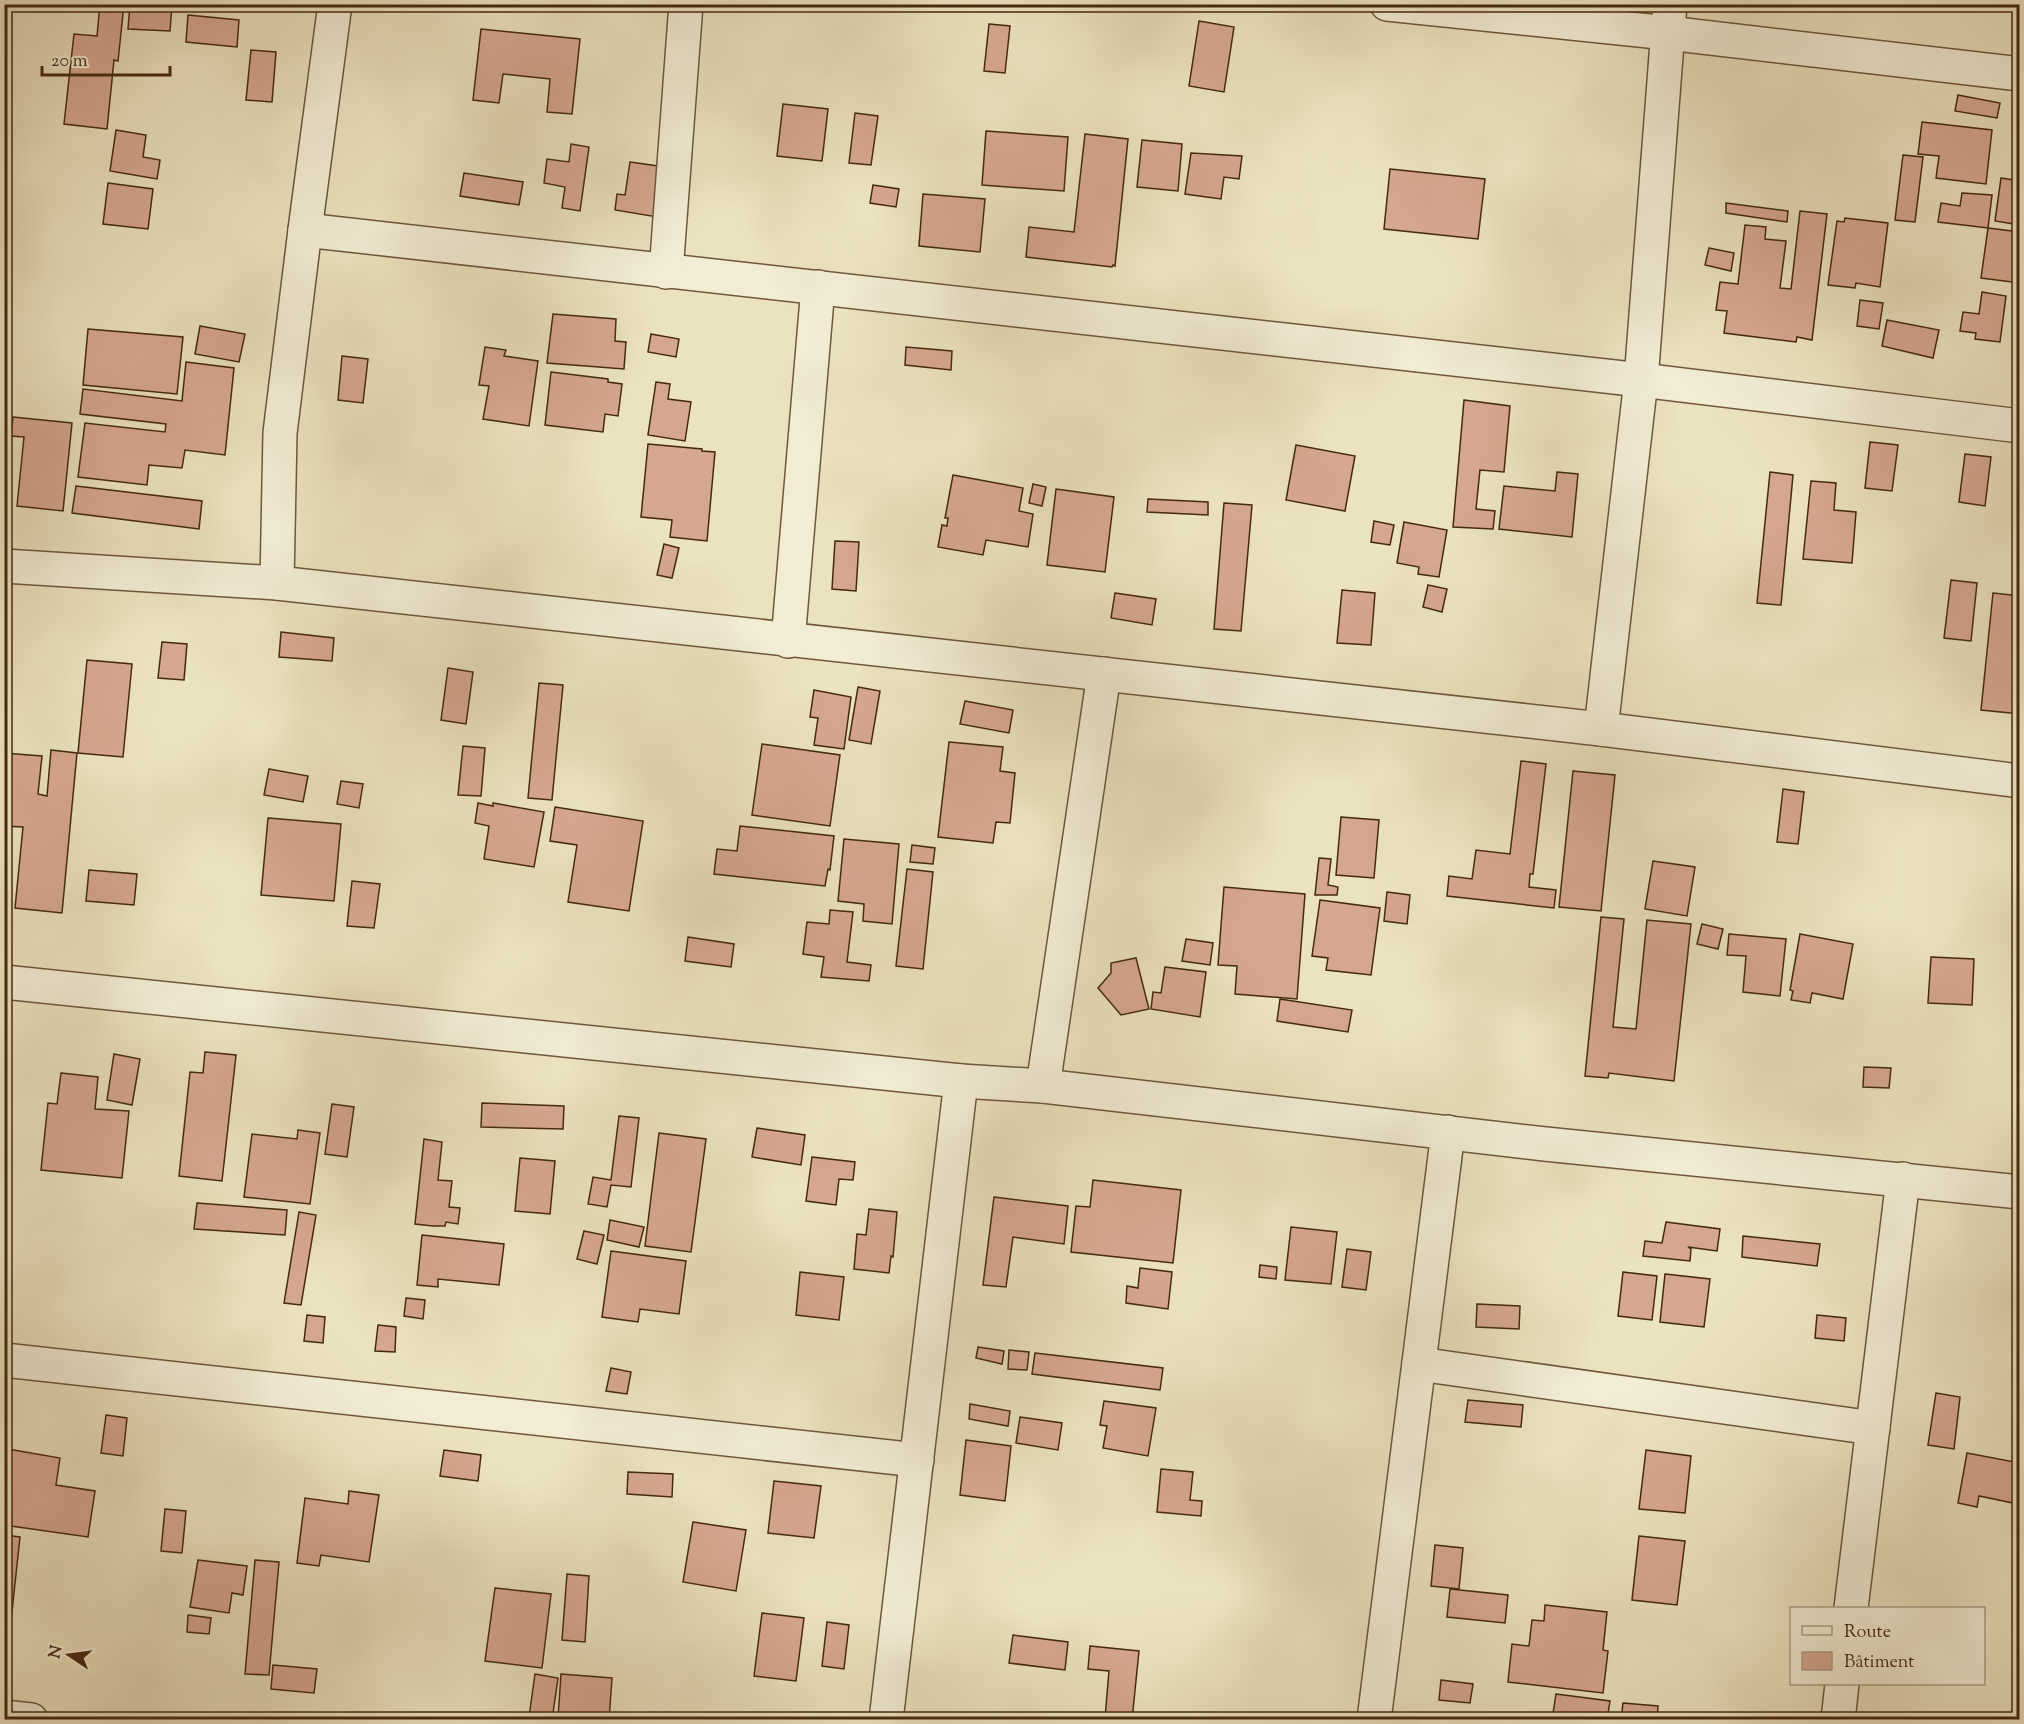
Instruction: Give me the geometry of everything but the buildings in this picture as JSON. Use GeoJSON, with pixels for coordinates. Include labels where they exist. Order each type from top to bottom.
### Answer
{"type":"FeatureCollection","features":[{"type":"Feature","properties":{"kind":"street"},"geometry":{"type":"LineString","coordinates":[[277,584],[280,433],[335,4]]}},
{"type":"Feature","properties":{"kind":"street"},"geometry":{"type":"LineString","coordinates":[[666,272],[686,4]]}},
{"type":"Feature","properties":{"kind":"street"},"geometry":{"type":"LineString","coordinates":[[1387,4],[1669,19],[2019,74]]}},
{"type":"Feature","properties":{"kind":"street"},"geometry":{"type":"LineString","coordinates":[[1601,729],[1641,380],[1669,19]]}},
{"type":"Feature","properties":{"kind":"street"},"geometry":{"type":"LineString","coordinates":[[305,230],[1641,380],[2019,426]]}},
{"type":"Feature","properties":{"kind":"street"},"geometry":{"type":"LineString","coordinates":[[788,641],[819,288]]}},
{"type":"Feature","properties":{"kind":"street"},"geometry":{"type":"LineString","coordinates":[[4,566],[277,584],[1601,729],[2019,781]]}},
{"type":"Feature","properties":{"kind":"street"},"geometry":{"type":"LineString","coordinates":[[1043,1086],[1104,674]]}},
{"type":"Feature","properties":{"kind":"street"},"geometry":{"type":"LineString","coordinates":[[4,982],[961,1081],[1043,1086],[1545,1144],[2019,1192]]}},
{"type":"Feature","properties":{"kind":"street"},"geometry":{"type":"LineString","coordinates":[[886,1719],[961,1081]]}},
{"type":"Feature","properties":{"kind":"street"},"geometry":{"type":"LineString","coordinates":[[1374,1719],[1448,1132]]}},
{"type":"Feature","properties":{"kind":"street"},"geometry":{"type":"LineString","coordinates":[[1851,1607],[1903,1179]]}},
{"type":"Feature","properties":{"kind":"street"},"geometry":{"type":"LineString","coordinates":[[4,1360],[917,1460]]}},
{"type":"Feature","properties":{"kind":"street"},"geometry":{"type":"LineString","coordinates":[[1419,1364],[1873,1428]]}},
{"type":"Feature","properties":{"kind":"street"},"geometry":{"type":"LineString","coordinates":[[1838,1719],[1842,1685]]}},
{"type":"Feature","properties":{"kind":"street"},"geometry":{"type":"LineString","coordinates":[[4,1717],[31,1719]]}}]}
